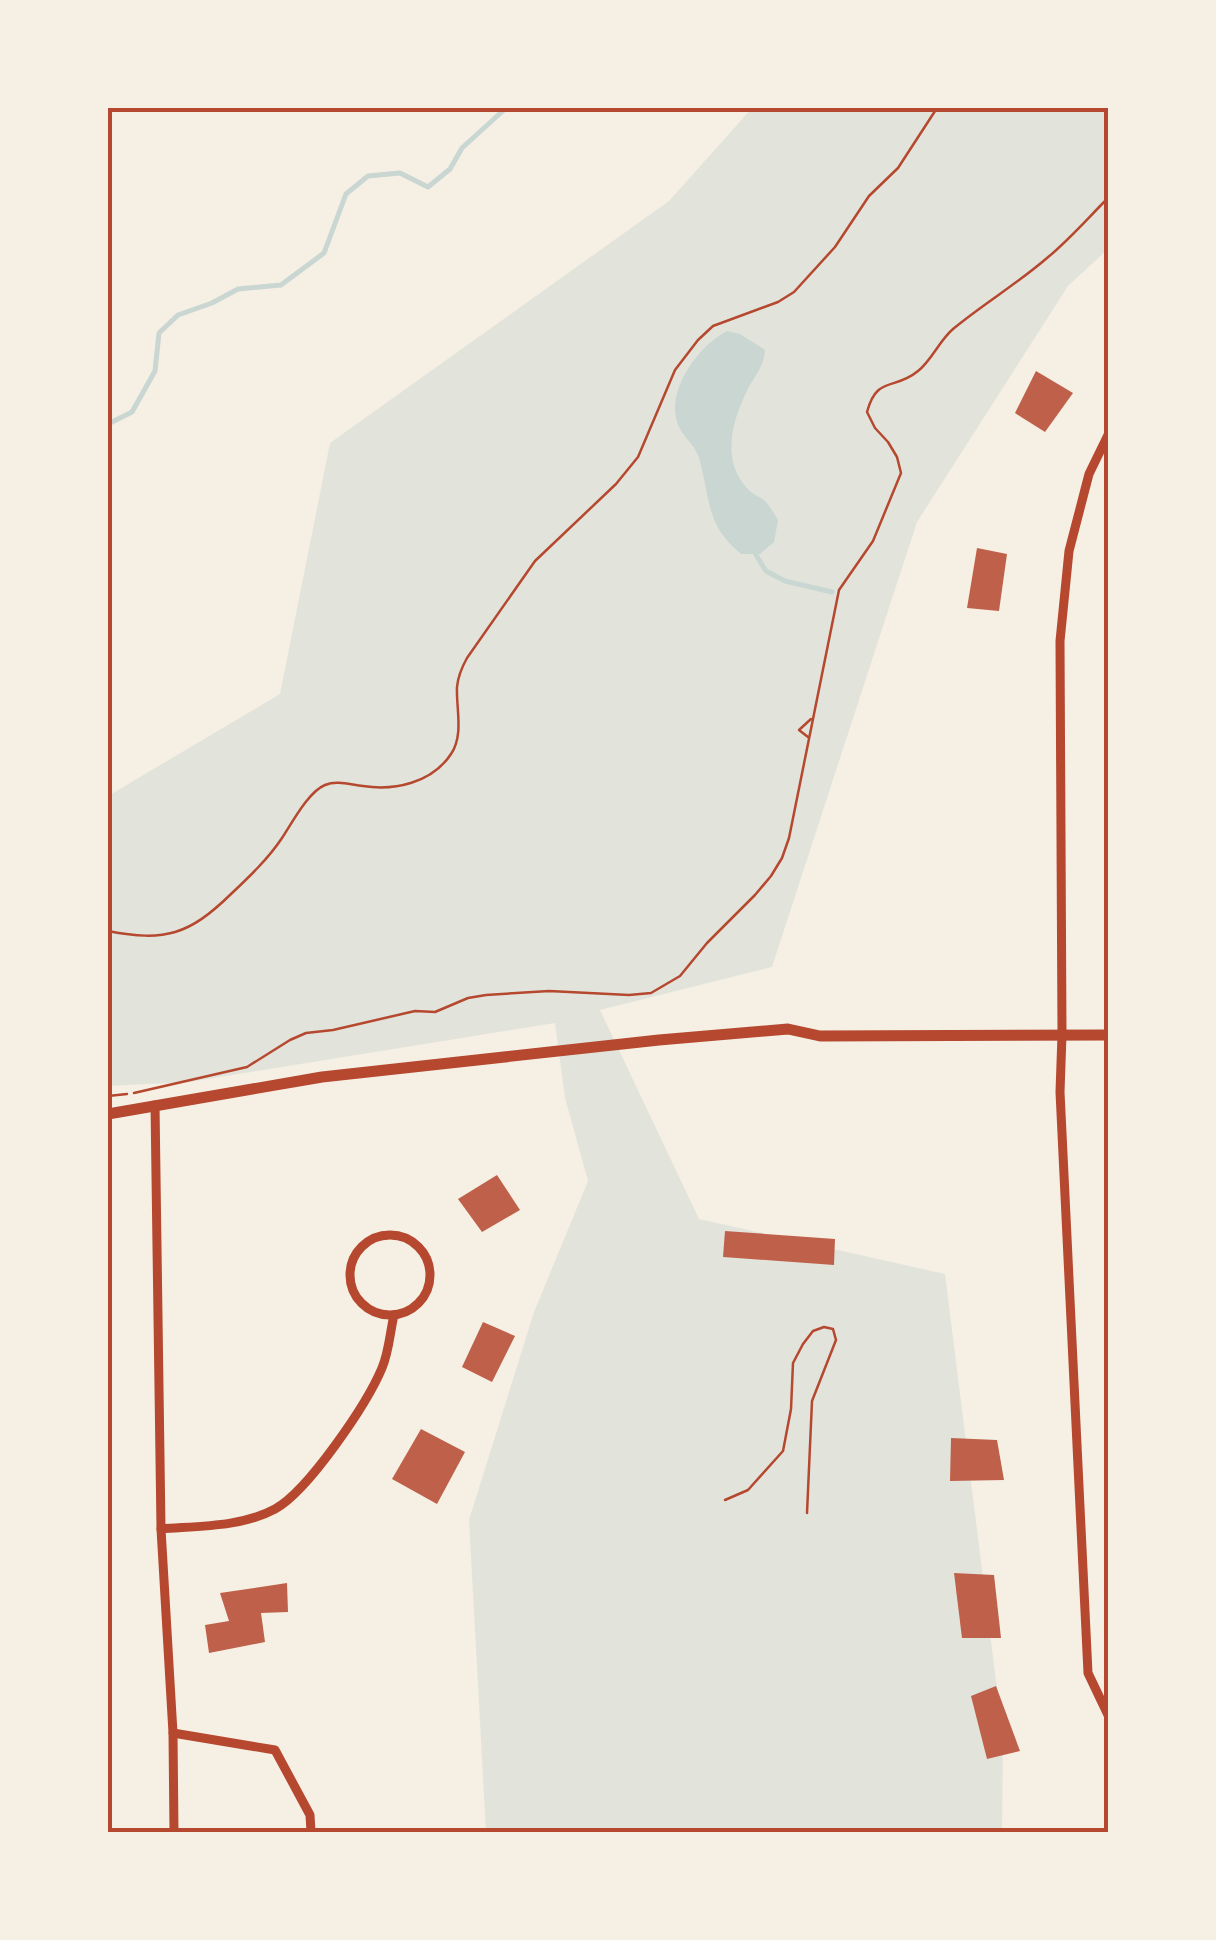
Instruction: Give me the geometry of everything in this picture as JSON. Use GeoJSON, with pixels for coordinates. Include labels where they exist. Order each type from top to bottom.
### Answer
{"type":"FeatureCollection","features":[{"type":"Feature","properties":{"kind":"street"},"geometry":{"type":"LineString","coordinates":[[1108,435],[1089,474],[1069,551],[1060,641],[1060,1092],[1088,1673],[1108,1715]]}},
{"type":"Feature","properties":{"kind":"street"},"geometry":{"type":"LineString","coordinates":[[108,1114],[322,1077],[788,1028],[820,1036],[1108,1036]]}},
{"type":"Feature","properties":{"kind":"street"},"geometry":{"type":"LineString","coordinates":[[155,1105],[161,1529],[173,1733],[174,1832]]}},
{"type":"Feature","properties":{"kind":"street"},"geometry":{"type":"LineString","coordinates":[[394,1236],[418,1246],[430,1269],[426,1294],[407,1312],[394,1315],[369,1309],[352,1288],[352,1262],[359,1250],[381,1237],[394,1236]]}},
{"type":"Feature","properties":{"kind":"street"},"geometry":{"type":"LineString","coordinates":[[161,1529],[235,1523],[274,1510],[294,1496],[351,1424],[383,1367],[394,1315]]}},
{"type":"Feature","properties":{"kind":"street"},"geometry":{"type":"LineString","coordinates":[[173,1733],[275,1750],[310,1815],[311,1832]]}},
{"type":"Feature","properties":{"kind":"path"},"geometry":{"type":"LineString","coordinates":[[108,931],[145,936],[185,930],[218,909],[248,879],[277,846],[307,801],[327,784],[383,789],[406,785],[442,764],[456,742],[457,686],[467,658],[535,561],[638,458],[668,386],[688,353],[713,326],[778,302],[794,292],[835,247],[869,196],[898,168],[937,108]]}},
{"type":"Feature","properties":{"kind":"path"},"geometry":{"type":"LineString","coordinates":[[108,1096],[233,1071],[306,1033],[415,1011],[435,1012],[468,998],[548,991],[652,993],[680,976],[706,943],[772,876],[789,838],[839,590],[873,541],[901,473],[888,442],[874,428],[866,412],[871,397],[878,388],[919,370],[953,329],[1049,257],[1108,198]]}},
{"type":"Feature","properties":{"kind":"path"},"geometry":{"type":"LineString","coordinates":[[808,737],[799,730],[812,718]]}},
{"type":"Feature","properties":{"kind":"path"},"geometry":{"type":"LineString","coordinates":[[724,1500],[748,1490],[783,1451],[791,1408],[793,1363],[813,1330],[824,1327],[834,1329],[836,1340],[812,1400],[807,1513]]}},
{"type":"Feature","properties":{"kind":"shaded area"},"geometry":{"type":"Polygon","coordinates":[[[752,108],[1108,108],[1108,249],[1068,286],[917,522],[772,967],[600,1010],[699,1219],[945,1274],[1003,1737],[1002,1832],[486,1832],[469,1520],[534,1312],[588,1181],[565,1098],[555,1023],[189,1082],[108,1086],[108,796],[280,694],[330,443],[669,201],[752,108]]]}},
{"type":"Feature","properties":{"kind":"shaded area"},"geometry":{"type":"Polygon","coordinates":[[[727,331],[740,334],[765,350],[741,405],[731,444],[741,480],[764,500],[778,520],[774,542],[760,554],[741,554],[719,529],[711,512],[699,458],[679,427],[675,409],[687,370],[706,347],[727,331]]]}},
{"type":"Feature","properties":{"kind":"building"},"geometry":{"type":"Polygon","coordinates":[[[1036,371],[1073,393],[1045,432],[1015,413],[1036,371]]]}},
{"type":"Feature","properties":{"kind":"building"},"geometry":{"type":"Polygon","coordinates":[[[977,548],[1007,554],[999,611],[967,608],[977,548]]]}},
{"type":"Feature","properties":{"kind":"building"},"geometry":{"type":"Polygon","coordinates":[[[497,1175],[520,1210],[482,1232],[458,1199],[497,1175]]]}},
{"type":"Feature","properties":{"kind":"building"},"geometry":{"type":"Polygon","coordinates":[[[725,1231],[835,1239],[834,1265],[723,1257],[725,1231]]]}},
{"type":"Feature","properties":{"kind":"building"},"geometry":{"type":"Polygon","coordinates":[[[483,1322],[515,1336],[492,1382],[462,1367],[483,1322]]]}},
{"type":"Feature","properties":{"kind":"building"},"geometry":{"type":"Polygon","coordinates":[[[421,1429],[465,1452],[437,1504],[392,1479],[421,1429]]]}},
{"type":"Feature","properties":{"kind":"building"},"geometry":{"type":"Polygon","coordinates":[[[951,1438],[997,1440],[1004,1480],[950,1481],[951,1438]]]}},
{"type":"Feature","properties":{"kind":"building"},"geometry":{"type":"Polygon","coordinates":[[[954,1573],[994,1575],[1001,1638],[962,1638],[954,1573]]]}},
{"type":"Feature","properties":{"kind":"building"},"geometry":{"type":"Polygon","coordinates":[[[287,1583],[288,1612],[261,1613],[265,1642],[209,1653],[205,1625],[229,1621],[220,1593],[287,1583]]]}},
{"type":"Feature","properties":{"kind":"building"},"geometry":{"type":"Polygon","coordinates":[[[996,1686],[1020,1751],[987,1759],[971,1696],[996,1686]]]}},
{"type":"Feature","properties":{"kind":"waterway"},"geometry":{"type":"LineString","coordinates":[[108,424],[132,412],[155,371],[159,333],[178,315],[238,289],[281,285],[324,253],[346,194],[368,176],[400,173],[428,187],[450,169],[462,148],[506,108]]}},
{"type":"Feature","properties":{"kind":"waterway"},"geometry":{"type":"LineString","coordinates":[[756,555],[766,571],[785,581],[832,592]]}}]}
